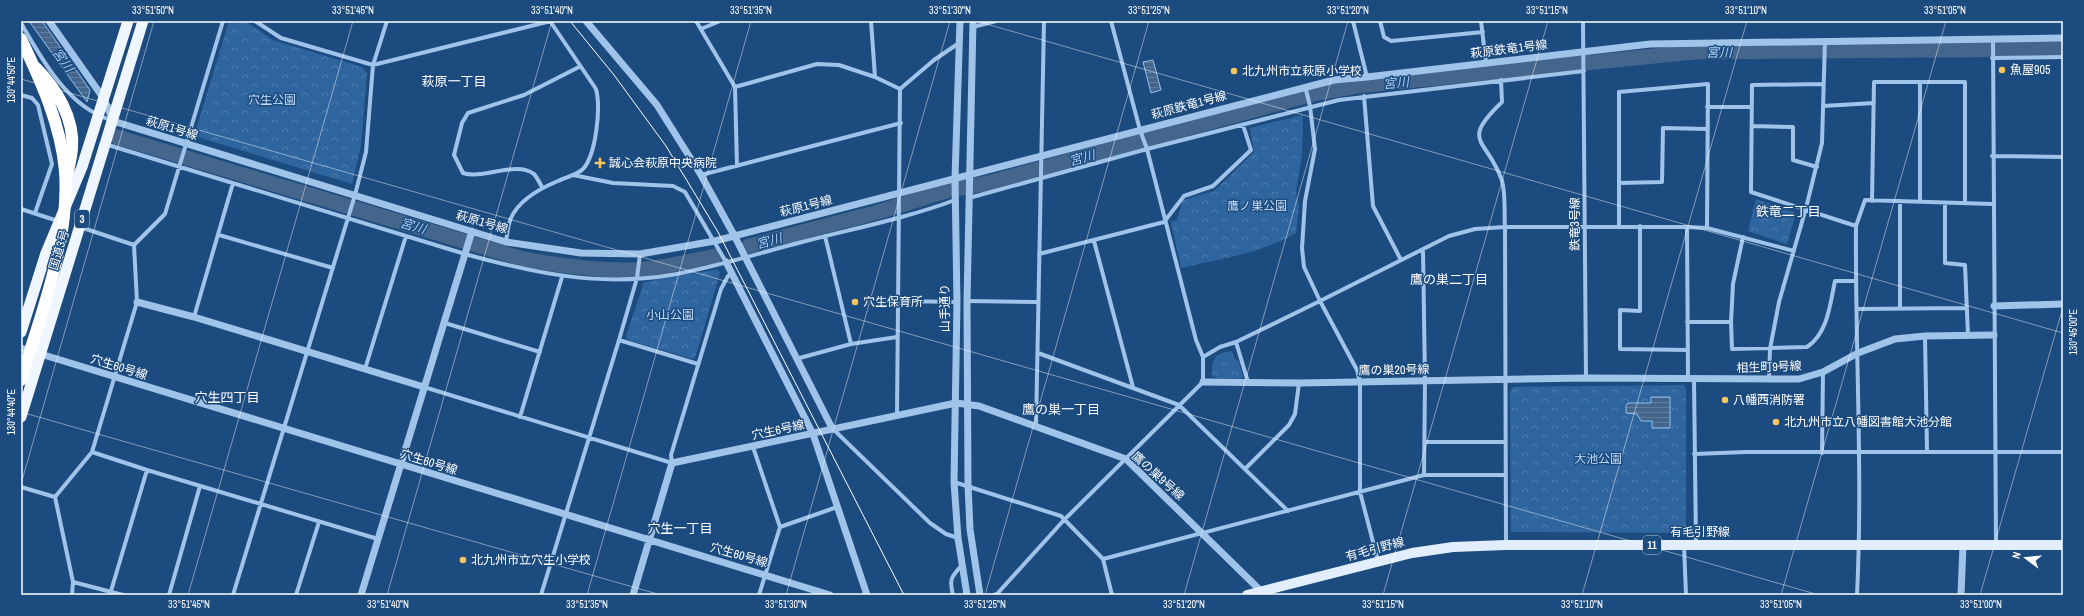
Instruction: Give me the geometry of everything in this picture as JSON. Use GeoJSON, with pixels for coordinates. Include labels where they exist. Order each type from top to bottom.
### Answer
{"type":"FeatureCollection","features":[{"type":"Feature","properties":{"kind":"highway","name":"国道3号"},"geometry":{"type":"LineString","coordinates":[[21,332],[58,221],[76,182],[128,21]]}},
{"type":"Feature","properties":{"kind":"highway","name":"国道3号"},"geometry":{"type":"LineString","coordinates":[[21,417],[143,21]]}},
{"type":"Feature","properties":{"kind":"highway","name":"3"},"geometry":{"type":"LineString","coordinates":[[21,40],[46,94],[54,120],[64,164],[65,198],[57,255],[21,380]]}},
{"type":"Feature","properties":{"kind":"highway","name":"3"},"geometry":{"type":"LineString","coordinates":[[22,54],[38,70],[62,104],[71,133],[73,148],[58,221]]}},
{"type":"Feature","properties":{"kind":"highway","name":"3"},"geometry":{"type":"LineString","coordinates":[[38,70],[64,88]]}},
{"type":"Feature","properties":{"kind":"main road","name":"有毛引野線"},"geometry":{"type":"LineString","coordinates":[[1247,595],[1262,593],[1412,553],[1453,547],[1506,544],[2063,545]]}},
{"type":"Feature","properties":{"kind":"street"},"geometry":{"type":"LineString","coordinates":[[49,21],[104,99],[113,121]]}},
{"type":"Feature","properties":{"kind":"street"},"geometry":{"type":"LineString","coordinates":[[55,497],[92,452],[137,302],[134,245],[165,214],[184,146],[223,21]]}},
{"type":"Feature","properties":{"kind":"street"},"geometry":{"type":"LineString","coordinates":[[255,21],[281,38],[373,65],[550,21],[579,67],[596,89],[599,101],[598,123],[589,161],[582,170],[542,187],[517,208],[511,218],[506,242]]}},
{"type":"Feature","properties":{"kind":"street"},"geometry":{"type":"LineString","coordinates":[[234,595],[306,353],[355,197],[366,152],[373,65],[387,21]]}},
{"type":"Feature","properties":{"kind":"street"},"geometry":{"type":"LineString","coordinates":[[586,21],[657,105],[701,175],[734,235],[832,428],[930,523],[946,534],[958,538]]}},
{"type":"Feature","properties":{"kind":"street"},"geometry":{"type":"LineString","coordinates":[[696,21],[735,87],[737,166]]}},
{"type":"Feature","properties":{"kind":"street"},"geometry":{"type":"LineString","coordinates":[[701,29],[720,21]]}},
{"type":"Feature","properties":{"kind":"street"},"geometry":{"type":"LineString","coordinates":[[871,21],[875,77]]}},
{"type":"Feature","properties":{"kind":"street","name":"山手通り"},"geometry":{"type":"LineString","coordinates":[[960,21],[955,180],[957,302],[954,482],[958,538],[967,595]]}},
{"type":"Feature","properties":{"kind":"street"},"geometry":{"type":"LineString","coordinates":[[973,24],[996,21]]}},
{"type":"Feature","properties":{"kind":"street"},"geometry":{"type":"LineString","coordinates":[[1036,427],[1044,21]]}},
{"type":"Feature","properties":{"kind":"street"},"geometry":{"type":"LineString","coordinates":[[994,595],[997,594],[1064,520],[1203,382],[1203,357],[1196,340],[1164,222],[1147,149],[1111,21]]}},
{"type":"Feature","properties":{"kind":"street"},"geometry":{"type":"LineString","coordinates":[[1353,21],[1367,77]]}},
{"type":"Feature","properties":{"kind":"street"},"geometry":{"type":"LineString","coordinates":[[1380,21],[1384,37],[1391,41],[1483,32]]}},
{"type":"Feature","properties":{"kind":"street"},"geometry":{"type":"LineString","coordinates":[[1481,21],[1486,63]]}},
{"type":"Feature","properties":{"kind":"street","name":"鉄竜3号線"},"geometry":{"type":"LineString","coordinates":[[1583,21],[1582,51],[1584,71],[1586,378]]}},
{"type":"Feature","properties":{"kind":"street"},"geometry":{"type":"LineString","coordinates":[[21,23],[47,65],[64,88],[90,112],[98,117],[113,121]]}},
{"type":"Feature","properties":{"kind":"street","name":"山手通り"},"geometry":{"type":"LineString","coordinates":[[973,24],[967,301],[968,485],[970,529],[980,595]]}},
{"type":"Feature","properties":{"kind":"street","name":"萩原鉄竜1号線"},"geometry":{"type":"LineString","coordinates":[[969,177],[1041,160],[1306,89],[1334,80],[1650,44],[1993,42],[2063,38]]}},
{"type":"Feature","properties":{"kind":"street"},"geometry":{"type":"LineString","coordinates":[[1769,378],[1770,349],[1779,302],[1806,208],[1822,143],[1825,42]]}},
{"type":"Feature","properties":{"kind":"street"},"geometry":{"type":"LineString","coordinates":[[1993,42],[1992,204],[1996,545]]}},
{"type":"Feature","properties":{"kind":"street"},"geometry":{"type":"LineString","coordinates":[[900,89],[929,64],[960,43]]}},
{"type":"Feature","properties":{"kind":"street"},"geometry":{"type":"LineString","coordinates":[[1992,56],[2063,57]]}},
{"type":"Feature","properties":{"kind":"street"},"geometry":{"type":"LineString","coordinates":[[735,87],[817,64],[839,65],[875,77],[900,89]]}},
{"type":"Feature","properties":{"kind":"street"},"geometry":{"type":"LineString","coordinates":[[542,187],[534,174],[524,170],[509,170],[471,176],[463,173],[454,155],[456,142],[468,113],[524,95],[579,67]]}},
{"type":"Feature","properties":{"kind":"street"},"geometry":{"type":"LineString","coordinates":[[969,196],[1041,176],[1243,125],[1310,106],[1364,96],[1584,71]]}},
{"type":"Feature","properties":{"kind":"street"},"geometry":{"type":"LineString","coordinates":[[1501,80],[1502,102],[1485,118],[1479,132],[1481,145],[1502,178],[1505,227],[1506,442],[1504,475],[1506,544]]}},
{"type":"Feature","properties":{"kind":"street"},"geometry":{"type":"LineString","coordinates":[[1872,201],[1874,82],[1965,82],[1965,202]]}},
{"type":"Feature","properties":{"kind":"street"},"geometry":{"type":"LineString","coordinates":[[1920,83],[1920,201]]}},
{"type":"Feature","properties":{"kind":"street"},"geometry":{"type":"LineString","coordinates":[[1619,227],[1619,92],[1708,84],[1707,228]]}},
{"type":"Feature","properties":{"kind":"street"},"geometry":{"type":"LineString","coordinates":[[1823,84],[1752,85],[1751,192],[1806,208],[1856,226]]}},
{"type":"Feature","properties":{"kind":"street"},"geometry":{"type":"LineString","coordinates":[[897,415],[901,123],[900,89]]}},
{"type":"Feature","properties":{"kind":"street"},"geometry":{"type":"LineString","coordinates":[[1306,89],[1309,99],[1315,149],[1305,201],[1302,248],[1304,266],[1320,301],[1357,370],[1360,382],[1360,492],[1378,561]]}},
{"type":"Feature","properties":{"kind":"street"},"geometry":{"type":"LineString","coordinates":[[21,95],[32,98],[38,105],[52,164],[35,213]]}},
{"type":"Feature","properties":{"kind":"street"},"geometry":{"type":"LineString","coordinates":[[1364,96],[1373,206],[1401,260]]}},
{"type":"Feature","properties":{"kind":"street"},"geometry":{"type":"LineString","coordinates":[[1823,106],[1874,103]]}},
{"type":"Feature","properties":{"kind":"street"},"geometry":{"type":"LineString","coordinates":[[1707,107],[1752,107]]}},
{"type":"Feature","properties":{"kind":"street","name":"萩原1号線"},"geometry":{"type":"LineString","coordinates":[[113,121],[184,146],[471,233],[506,242],[581,253],[640,254],[715,241],[969,177]]}},
{"type":"Feature","properties":{"kind":"street"},"geometry":{"type":"LineString","coordinates":[[701,175],[901,123]]}},
{"type":"Feature","properties":{"kind":"street"},"geometry":{"type":"LineString","coordinates":[[1039,254],[1164,222],[1184,196],[1213,186],[1250,150],[1243,125]]}},
{"type":"Feature","properties":{"kind":"street"},"geometry":{"type":"LineString","coordinates":[[1752,126],[1793,127],[1793,160],[1817,167]]}},
{"type":"Feature","properties":{"kind":"street"},"geometry":{"type":"LineString","coordinates":[[1619,183],[1662,182],[1663,128],[1707,128]]}},
{"type":"Feature","properties":{"kind":"street"},"geometry":{"type":"LineString","coordinates":[[105,144],[179,164],[233,183],[349,216],[406,236],[514,267],[562,277],[611,279],[671,275],[825,236],[956,199]]}},
{"type":"Feature","properties":{"kind":"street"},"geometry":{"type":"LineString","coordinates":[[1992,156],[2063,157]]}},
{"type":"Feature","properties":{"kind":"street"},"geometry":{"type":"LineString","coordinates":[[572,175],[612,183],[674,186],[685,192],[715,241],[813,434],[867,595]]}},
{"type":"Feature","properties":{"kind":"street"},"geometry":{"type":"LineString","coordinates":[[194,317],[233,183]]}},
{"type":"Feature","properties":{"kind":"street"},"geometry":{"type":"LineString","coordinates":[[1857,595],[1860,545],[1856,226],[1865,200],[1992,204]]}},
{"type":"Feature","properties":{"kind":"street"},"geometry":{"type":"LineString","coordinates":[[1900,201],[1900,309]]}},
{"type":"Feature","properties":{"kind":"street"},"geometry":{"type":"LineString","coordinates":[[1945,203],[1945,263],[1965,265],[1968,335]]}},
{"type":"Feature","properties":{"kind":"street"},"geometry":{"type":"LineString","coordinates":[[21,209],[58,221]]}},
{"type":"Feature","properties":{"kind":"street"},"geometry":{"type":"LineString","coordinates":[[1203,357],[1220,347],[1236,342],[1320,301],[1448,236],[1475,229],[1584,226],[1707,228],[1794,251]]}},
{"type":"Feature","properties":{"kind":"street"},"geometry":{"type":"LineString","coordinates":[[1640,226],[1640,311],[1620,310],[1620,349],[1688,350]]}},
{"type":"Feature","properties":{"kind":"street"},"geometry":{"type":"LineString","coordinates":[[80,227],[134,245]]}},
{"type":"Feature","properties":{"kind":"street"},"geometry":{"type":"LineString","coordinates":[[1687,227],[1687,322],[1691,379],[1696,544]]}},
{"type":"Feature","properties":{"kind":"street"},"geometry":{"type":"LineString","coordinates":[[361,595],[471,233]]}},
{"type":"Feature","properties":{"kind":"street"},"geometry":{"type":"LineString","coordinates":[[219,235],[333,268]]}},
{"type":"Feature","properties":{"kind":"street"},"geometry":{"type":"LineString","coordinates":[[365,369],[406,236]]}},
{"type":"Feature","properties":{"kind":"street"},"geometry":{"type":"LineString","coordinates":[[825,236],[850,344]]}},
{"type":"Feature","properties":{"kind":"street"},"geometry":{"type":"LineString","coordinates":[[1743,237],[1733,284],[1731,322],[1732,349],[1807,347],[1817,340],[1825,322],[1836,281],[1856,281]]}},
{"type":"Feature","properties":{"kind":"street"},"geometry":{"type":"LineString","coordinates":[[1094,241],[1133,387]]}},
{"type":"Feature","properties":{"kind":"street"},"geometry":{"type":"LineString","coordinates":[[1423,249],[1425,381],[1424,475]]}},
{"type":"Feature","properties":{"kind":"street"},"geometry":{"type":"LineString","coordinates":[[541,595],[637,278],[640,254]]}},
{"type":"Feature","properties":{"kind":"street"},"geometry":{"type":"LineString","coordinates":[[633,595],[672,463],[671,455],[721,289],[728,276],[732,274]]}},
{"type":"Feature","properties":{"kind":"street"},"geometry":{"type":"LineString","coordinates":[[520,417],[562,277]]}},
{"type":"Feature","properties":{"kind":"street"},"geometry":{"type":"LineString","coordinates":[[899,301],[957,302]]}},
{"type":"Feature","properties":{"kind":"street"},"geometry":{"type":"LineString","coordinates":[[967,301],[1038,302]]}},
{"type":"Feature","properties":{"kind":"street"},"geometry":{"type":"LineString","coordinates":[[137,302],[194,317],[306,353],[365,369],[672,463]]}},
{"type":"Feature","properties":{"kind":"street"},"geometry":{"type":"LineString","coordinates":[[1994,306],[2063,304]]}},
{"type":"Feature","properties":{"kind":"street"},"geometry":{"type":"LineString","coordinates":[[1857,309],[1967,308]]}},
{"type":"Feature","properties":{"kind":"street"},"geometry":{"type":"LineString","coordinates":[[445,322],[540,352]]}},
{"type":"Feature","properties":{"kind":"street"},"geometry":{"type":"LineString","coordinates":[[1687,322],[1731,322]]}},
{"type":"Feature","properties":{"kind":"street","name":"相生町9号線"},"geometry":{"type":"LineString","coordinates":[[1586,378],[1799,379],[1823,372],[1858,353],[1895,339],[1925,336],[1994,335]]}},
{"type":"Feature","properties":{"kind":"street"},"geometry":{"type":"LineString","coordinates":[[1925,336],[1927,451]]}},
{"type":"Feature","properties":{"kind":"street"},"geometry":{"type":"LineString","coordinates":[[796,359],[850,344],[897,337]]}},
{"type":"Feature","properties":{"kind":"street"},"geometry":{"type":"LineString","coordinates":[[619,340],[698,364]]}},
{"type":"Feature","properties":{"kind":"street"},"geometry":{"type":"LineString","coordinates":[[1236,342],[1248,382]]}},
{"type":"Feature","properties":{"kind":"street","name":"穴生60号線"},"geometry":{"type":"LineString","coordinates":[[21,348],[830,595]]}},
{"type":"Feature","properties":{"kind":"street"},"geometry":{"type":"LineString","coordinates":[[1038,353],[1179,405],[1246,468],[1288,511]]}},
{"type":"Feature","properties":{"kind":"street"},"geometry":{"type":"LineString","coordinates":[[1822,452],[1823,372]]}},
{"type":"Feature","properties":{"kind":"street","name":"鷹の巣20号線"},"geometry":{"type":"LineString","coordinates":[[1203,382],[1299,383],[1586,378]]}},
{"type":"Feature","properties":{"kind":"street"},"geometry":{"type":"LineString","coordinates":[[1246,468],[1289,425],[1295,414],[1299,383]]}},
{"type":"Feature","properties":{"kind":"street","name":"穴生6号線"},"geometry":{"type":"LineString","coordinates":[[672,463],[813,434],[832,428],[956,403],[968,403]]}},
{"type":"Feature","properties":{"kind":"street","name":"鷹の巣9号線"},"geometry":{"type":"LineString","coordinates":[[968,403],[1126,459],[1203,532],[1262,593]]}},
{"type":"Feature","properties":{"kind":"street"},"geometry":{"type":"LineString","coordinates":[[1425,442],[1506,442]]}},
{"type":"Feature","properties":{"kind":"street"},"geometry":{"type":"LineString","coordinates":[[753,447],[780,527],[758,595]]}},
{"type":"Feature","properties":{"kind":"street"},"geometry":{"type":"LineString","coordinates":[[1694,454],[1927,451],[2063,452]]}},
{"type":"Feature","properties":{"kind":"street"},"geometry":{"type":"LineString","coordinates":[[92,452],[261,505],[378,539]]}},
{"type":"Feature","properties":{"kind":"street"},"geometry":{"type":"LineString","coordinates":[[111,592],[147,470]]}},
{"type":"Feature","properties":{"kind":"street"},"geometry":{"type":"LineString","coordinates":[[1103,559],[1424,475],[1504,475]]}},
{"type":"Feature","properties":{"kind":"street"},"geometry":{"type":"LineString","coordinates":[[954,482],[968,485],[1061,516],[1103,559],[1112,595]]}},
{"type":"Feature","properties":{"kind":"street"},"geometry":{"type":"LineString","coordinates":[[168,595],[200,486]]}},
{"type":"Feature","properties":{"kind":"street"},"geometry":{"type":"LineString","coordinates":[[21,487],[55,497]]}},
{"type":"Feature","properties":{"kind":"street"},"geometry":{"type":"LineString","coordinates":[[55,497],[73,582],[72,595]]}},
{"type":"Feature","properties":{"kind":"street"},"geometry":{"type":"LineString","coordinates":[[780,527],[837,507]]}},
{"type":"Feature","properties":{"kind":"street"},"geometry":{"type":"LineString","coordinates":[[296,595],[319,522]]}},
{"type":"Feature","properties":{"kind":"street"},"geometry":{"type":"LineString","coordinates":[[1684,545],[1686,595]]}},
{"type":"Feature","properties":{"kind":"street"},"geometry":{"type":"LineString","coordinates":[[1961,595],[1963,545]]}},
{"type":"Feature","properties":{"kind":"street"},"geometry":{"type":"LineString","coordinates":[[953,595],[950,582],[953,574],[962,565]]}},
{"type":"Feature","properties":{"kind":"street"},"geometry":{"type":"LineString","coordinates":[[73,582],[123,595]]}},
{"type":"Feature","properties":{"kind":"green space","name":"穴生公園"},"geometry":{"type":"Polygon","coordinates":[[[229,21],[245,21],[273,40],[362,67],[367,73],[361,146],[352,184],[194,136],[229,21]]]}},
{"type":"Feature","properties":{"kind":"green space","name":"鷹ノ巣公園"},"geometry":{"type":"Polygon","coordinates":[[[1303,115],[1302,156],[1296,192],[1299,206],[1296,233],[1269,246],[1181,268],[1171,222],[1177,220],[1183,200],[1214,191],[1254,152],[1250,128],[1303,115]]]}},
{"type":"Feature","properties":{"kind":"green space"},"geometry":{"type":"Polygon","coordinates":[[[1756,199],[1796,213],[1787,244],[1748,231],[1756,199]]]}},
{"type":"Feature","properties":{"kind":"green space","name":"小山公園"},"geometry":{"type":"Polygon","coordinates":[[[718,270],[720,273],[695,358],[693,359],[628,340],[626,336],[644,282],[718,270]]]}},
{"type":"Feature","properties":{"kind":"green space"},"geometry":{"type":"Polygon","coordinates":[[[1232,351],[1234,358],[1239,362],[1243,378],[1218,378],[1212,376],[1215,358],[1221,353],[1232,351]]]}},
{"type":"Feature","properties":{"kind":"green space","name":"大池公園"},"geometry":{"type":"Polygon","coordinates":[[[1684,385],[1686,389],[1686,533],[1511,532],[1510,391],[1513,387],[1684,385]]]}},
{"type":"Feature","properties":{"kind":"water"},"geometry":{"type":"Polygon","coordinates":[[[29,21],[42,21],[90,90],[87,102],[29,21]]]}},
{"type":"Feature","properties":{"kind":"water"},"geometry":{"type":"Polygon","coordinates":[[[1153,60],[1161,90],[1151,93],[1143,62],[1153,60]]]}},
{"type":"Feature","properties":{"kind":"water"},"geometry":{"type":"Polygon","coordinates":[[[1651,397],[1670,397],[1670,428],[1652,428],[1652,421],[1641,421],[1637,414],[1626,413],[1626,406],[1628,403],[1651,403],[1651,397]]]}},
{"type":"Feature","properties":{"kind":"waterway","name":"宮川"},"geometry":{"type":"LineString","coordinates":[[749,246],[875,213],[949,190],[988,183],[1313,94],[1357,86],[1694,52],[2063,49]]}},
{"type":"Feature","properties":{"kind":"waterway","name":"宮川"},"geometry":{"type":"LineString","coordinates":[[117,137],[523,259],[574,267],[638,270],[715,256]]}},
{"type":"Feature","properties":{"kind":"tram line"},"geometry":{"type":"LineString","coordinates":[[570,21],[614,75],[666,146],[718,232],[904,595]]}},
{"type":"Feature","properties":{"kind":"place","name":"魚屋905"},"geometry":{"type":"Point","coordinates":[2002,70]}},
{"type":"Feature","properties":{"kind":"place","name":"北九州市立萩原小学校"},"geometry":{"type":"Point","coordinates":[1234,71]}},
{"type":"Feature","properties":{"kind":"place","name":"誠心会萩原中央病院"},"geometry":{"type":"Point","coordinates":[600,163]}},
{"type":"Feature","properties":{"kind":"place","name":"穴生保育所"},"geometry":{"type":"Point","coordinates":[855,302]}},
{"type":"Feature","properties":{"kind":"place","name":"八幡西消防署"},"geometry":{"type":"Point","coordinates":[1725,400]}},
{"type":"Feature","properties":{"kind":"place","name":"北九州市立八幡図書館大池分館"},"geometry":{"type":"Point","coordinates":[1776,422]}},
{"type":"Feature","properties":{"kind":"place","name":"北九州市立穴生小学校"},"geometry":{"type":"Point","coordinates":[463,560]}},
{"type":"Feature","properties":{"kind":"district","name":"萩原一丁目"},"geometry":{"type":"Point","coordinates":[454,81]}},
{"type":"Feature","properties":{"kind":"district","name":"鉄竜二丁目"},"geometry":{"type":"Point","coordinates":[1788,211]}},
{"type":"Feature","properties":{"kind":"district","name":"鷹の巣二丁目"},"geometry":{"type":"Point","coordinates":[1449,279]}},
{"type":"Feature","properties":{"kind":"district","name":"穴生四丁目"},"geometry":{"type":"Point","coordinates":[227,397]}},
{"type":"Feature","properties":{"kind":"district","name":"鷹の巣一丁目"},"geometry":{"type":"Point","coordinates":[1061,409]}},
{"type":"Feature","properties":{"kind":"district","name":"穴生一丁目"},"geometry":{"type":"Point","coordinates":[680,528]}}]}
